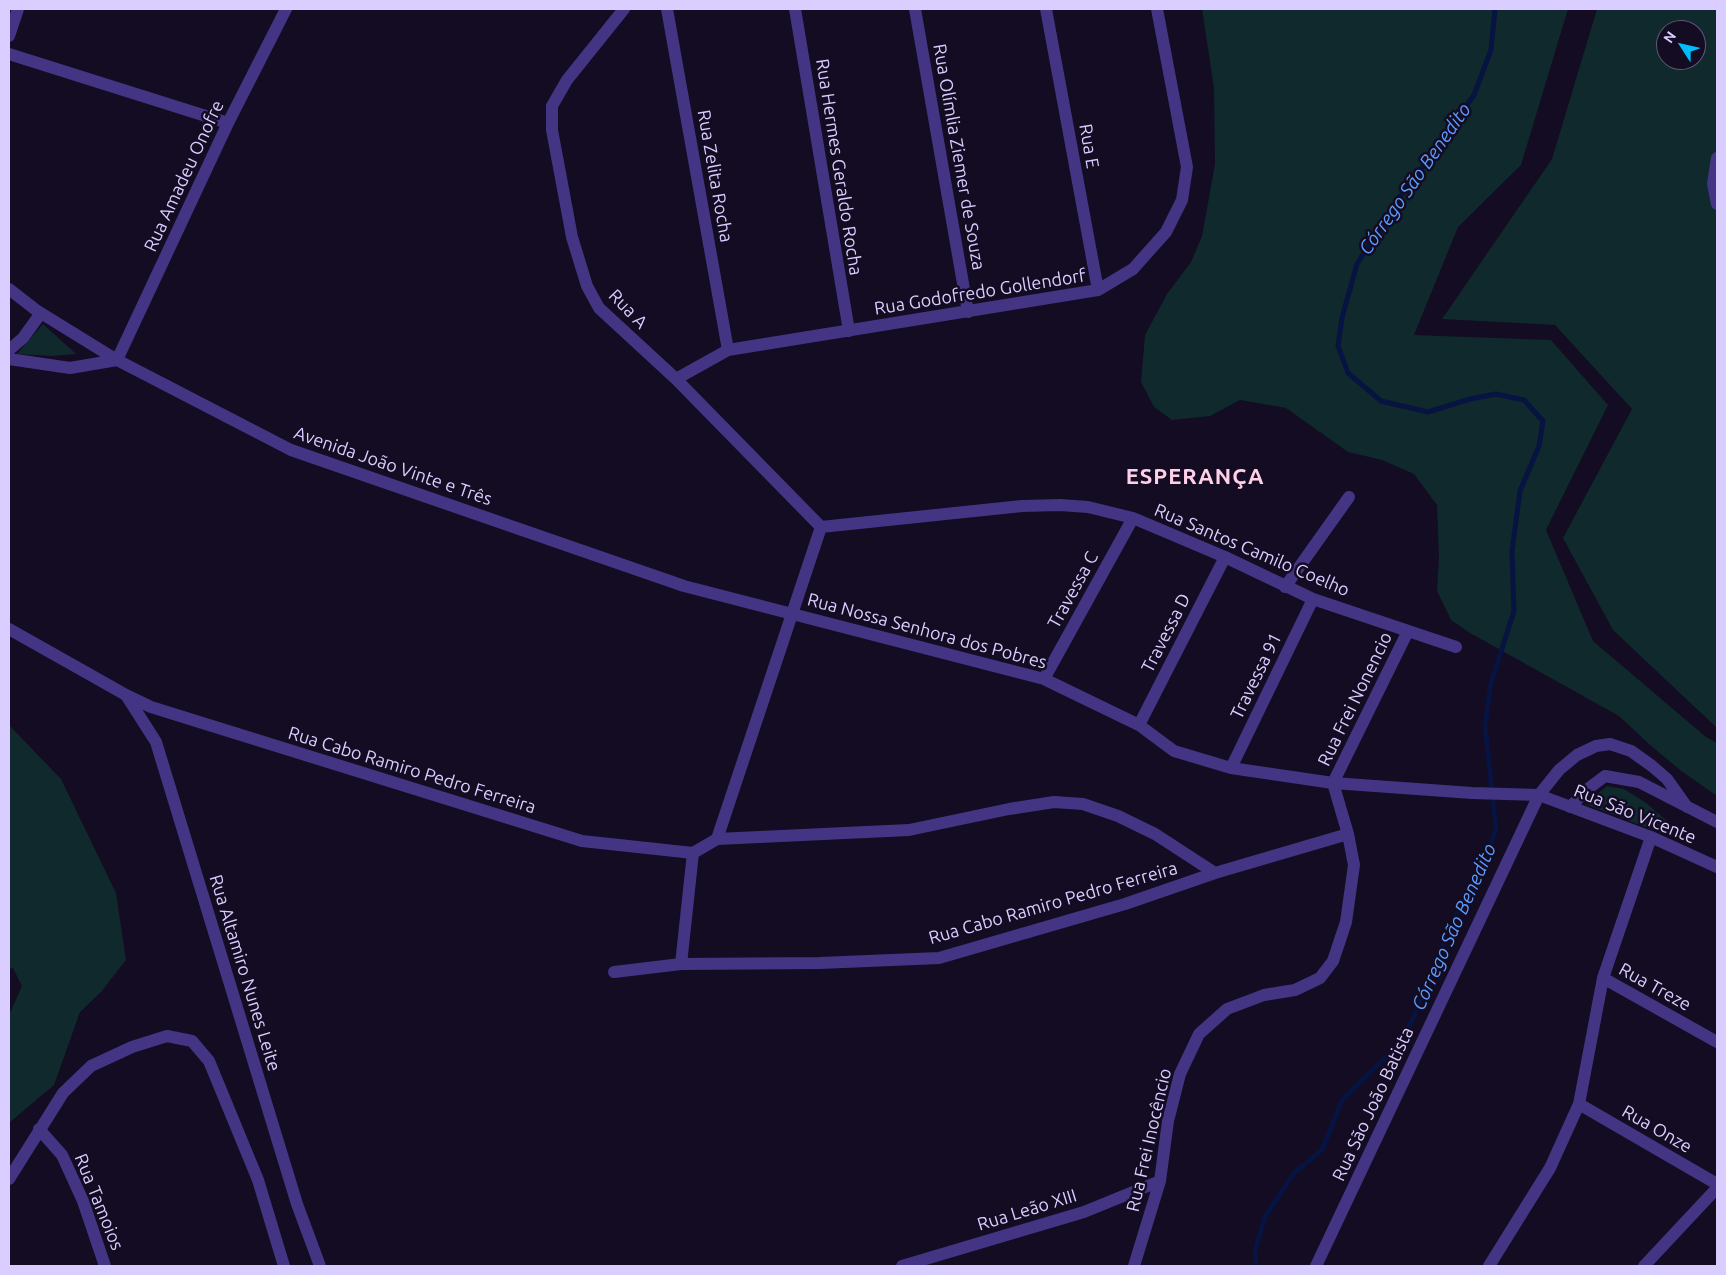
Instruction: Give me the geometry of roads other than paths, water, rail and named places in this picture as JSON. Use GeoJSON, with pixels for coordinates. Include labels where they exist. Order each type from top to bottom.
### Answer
{"type":"FeatureCollection","features":[{"type":"Feature","properties":{"kind":"street"},"geometry":{"type":"LineString","coordinates":[[9,36],[18,9]]}},
{"type":"Feature","properties":{"kind":"street","name":"Rua Amadeu Onofre"},"geometry":{"type":"LineString","coordinates":[[117,360],[228,123],[286,9]]}},
{"type":"Feature","properties":{"kind":"street","name":"Rua A"},"geometry":{"type":"LineString","coordinates":[[624,9],[566,80],[552,106],[552,130],[572,237],[587,286],[599,308],[676,379],[821,527]]}},
{"type":"Feature","properties":{"kind":"street","name":"Rua Zelita Rocha"},"geometry":{"type":"LineString","coordinates":[[667,9],[728,350]]}},
{"type":"Feature","properties":{"kind":"street","name":"Rua Hermes Geraldo Rocha"},"geometry":{"type":"LineString","coordinates":[[795,9],[849,332]]}},
{"type":"Feature","properties":{"kind":"street","name":"Rua Olímlia Ziemer de Souza"},"geometry":{"type":"LineString","coordinates":[[916,9],[968,312]]}},
{"type":"Feature","properties":{"kind":"street","name":"Rua E"},"geometry":{"type":"LineString","coordinates":[[1046,9],[1098,290]]}},
{"type":"Feature","properties":{"kind":"street","name":"Rua Godofredo Gollendorf"},"geometry":{"type":"LineString","coordinates":[[676,379],[728,350],[849,332],[1098,290],[1133,269],[1166,232],[1182,200],[1187,167],[1157,9]]}},
{"type":"Feature","properties":{"kind":"street"},"geometry":{"type":"LineString","coordinates":[[9,54],[228,123]]}},
{"type":"Feature","properties":{"kind":"street"},"geometry":{"type":"LineString","coordinates":[[1717,158],[1713,184],[1717,204]]}},
{"type":"Feature","properties":{"kind":"street","name":"Avenida João Vinte e Três"},"geometry":{"type":"LineString","coordinates":[[9,289],[41,313],[117,360],[291,450],[684,586],[793,614]]}},
{"type":"Feature","properties":{"kind":"street"},"geometry":{"type":"LineString","coordinates":[[9,350],[23,338],[41,313]]}},
{"type":"Feature","properties":{"kind":"street"},"geometry":{"type":"LineString","coordinates":[[9,359],[70,368],[117,360]]}},
{"type":"Feature","properties":{"kind":"street"},"geometry":{"type":"LineString","coordinates":[[1285,587],[1349,497]]}},
{"type":"Feature","properties":{"kind":"street","name":"Rua Santos Camilo Coelho"},"geometry":{"type":"LineString","coordinates":[[821,527],[1022,506],[1060,505],[1088,507],[1133,518],[1225,557],[1313,599],[1456,647]]}},
{"type":"Feature","properties":{"kind":"street","name":"Travessa C"},"geometry":{"type":"LineString","coordinates":[[1044,679],[1133,518]]}},
{"type":"Feature","properties":{"kind":"street"},"geometry":{"type":"LineString","coordinates":[[717,839],[821,527]]}},
{"type":"Feature","properties":{"kind":"street","name":"Travessa D"},"geometry":{"type":"LineString","coordinates":[[1139,725],[1225,557]]}},
{"type":"Feature","properties":{"kind":"street","name":"Travessa 91"},"geometry":{"type":"LineString","coordinates":[[1231,768],[1313,599]]}},
{"type":"Feature","properties":{"kind":"street","name":"Rua Nossa Senhora dos Pobres"},"geometry":{"type":"LineString","coordinates":[[793,614],[1044,679],[1139,725],[1174,751],[1231,768],[1333,783],[1472,793],[1539,795]]}},
{"type":"Feature","properties":{"kind":"street","name":"Rua Cabo Ramiro Pedro Ferreira"},"geometry":{"type":"LineString","coordinates":[[9,629],[126,695],[152,707],[582,841],[693,853],[717,839],[909,830],[1009,809],[1054,802],[1082,804],[1118,816],[1155,834],[1215,873]]}},
{"type":"Feature","properties":{"kind":"street","name":"Rua Frei Nonencio"},"geometry":{"type":"LineString","coordinates":[[1333,783],[1408,631]]}},
{"type":"Feature","properties":{"kind":"street","name":"Rua Altamiro Nunes Leite"},"geometry":{"type":"LineString","coordinates":[[126,695],[156,742],[297,1204],[320,1266]]}},
{"type":"Feature","properties":{"kind":"street","name":"Rua São João Batista"},"geometry":{"type":"LineString","coordinates":[[1316,1266],[1539,795],[1559,770],[1578,755],[1596,746],[1610,744],[1631,751],[1652,766],[1667,779],[1687,806]]}},
{"type":"Feature","properties":{"kind":"street"},"geometry":{"type":"LineString","coordinates":[[1570,807],[1589,788],[1605,776],[1639,782],[1717,822]]}},
{"type":"Feature","properties":{"kind":"street","name":"Rua Frei Inocêncio"},"geometry":{"type":"LineString","coordinates":[[1134,1266],[1160,1181],[1168,1121],[1180,1074],[1199,1034],[1227,1009],[1264,995],[1295,990],[1320,978],[1333,961],[1346,922],[1354,865],[1348,834],[1333,783]]}},
{"type":"Feature","properties":{"kind":"street","name":"Rua São Vicente"},"geometry":{"type":"LineString","coordinates":[[1539,795],[1651,837],[1717,867]]}},
{"type":"Feature","properties":{"kind":"street","name":"Rua Cabo Ramiro Pedro Ferreira"},"geometry":{"type":"LineString","coordinates":[[614,972],[681,964],[820,963],[939,958],[1125,904],[1215,873],[1348,834]]}},
{"type":"Feature","properties":{"kind":"street"},"geometry":{"type":"LineString","coordinates":[[1489,1266],[1550,1168],[1579,1104],[1603,978],[1651,837]]}},
{"type":"Feature","properties":{"kind":"street"},"geometry":{"type":"LineString","coordinates":[[681,964],[693,853]]}},
{"type":"Feature","properties":{"kind":"street","name":"Rua Treze"},"geometry":{"type":"LineString","coordinates":[[1603,978],[1717,1042]]}},
{"type":"Feature","properties":{"kind":"street"},"geometry":{"type":"LineString","coordinates":[[9,1179],[63,1092],[91,1066],[132,1047],[168,1036],[192,1041],[209,1061],[258,1180],[284,1266]]}},
{"type":"Feature","properties":{"kind":"street","name":"Rua Onze"},"geometry":{"type":"LineString","coordinates":[[1579,1104],[1717,1184]]}},
{"type":"Feature","properties":{"kind":"street","name":"Rua Tamoios"},"geometry":{"type":"LineString","coordinates":[[39,1130],[62,1154],[83,1201],[105,1266]]}},
{"type":"Feature","properties":{"kind":"street","name":"Rua Leão XIII"},"geometry":{"type":"LineString","coordinates":[[902,1266],[925,1263],[1084,1212],[1160,1181]]}},
{"type":"Feature","properties":{"kind":"street"},"geometry":{"type":"LineString","coordinates":[[1644,1266],[1717,1188]]}},
{"type":"Feature","properties":{"kind":"waterway","name":"Córrego São Benedito"},"geometry":{"type":"LineString","coordinates":[[1256,1266],[1255,1250],[1265,1217],[1294,1173],[1322,1150],[1342,1100],[1395,1048],[1413,1019],[1449,929],[1487,856],[1496,829],[1485,725],[1491,683],[1514,611],[1512,551],[1520,491],[1539,446],[1543,421],[1524,400],[1496,394],[1470,399],[1428,412],[1381,401],[1348,373],[1338,346],[1342,318],[1357,264],[1396,202],[1474,95],[1491,50],[1495,9]]}},
{"type":"Feature","properties":{"kind":"district","name":"ESPERANÇA"},"geometry":{"type":"Point","coordinates":[1195,477]}}]}
